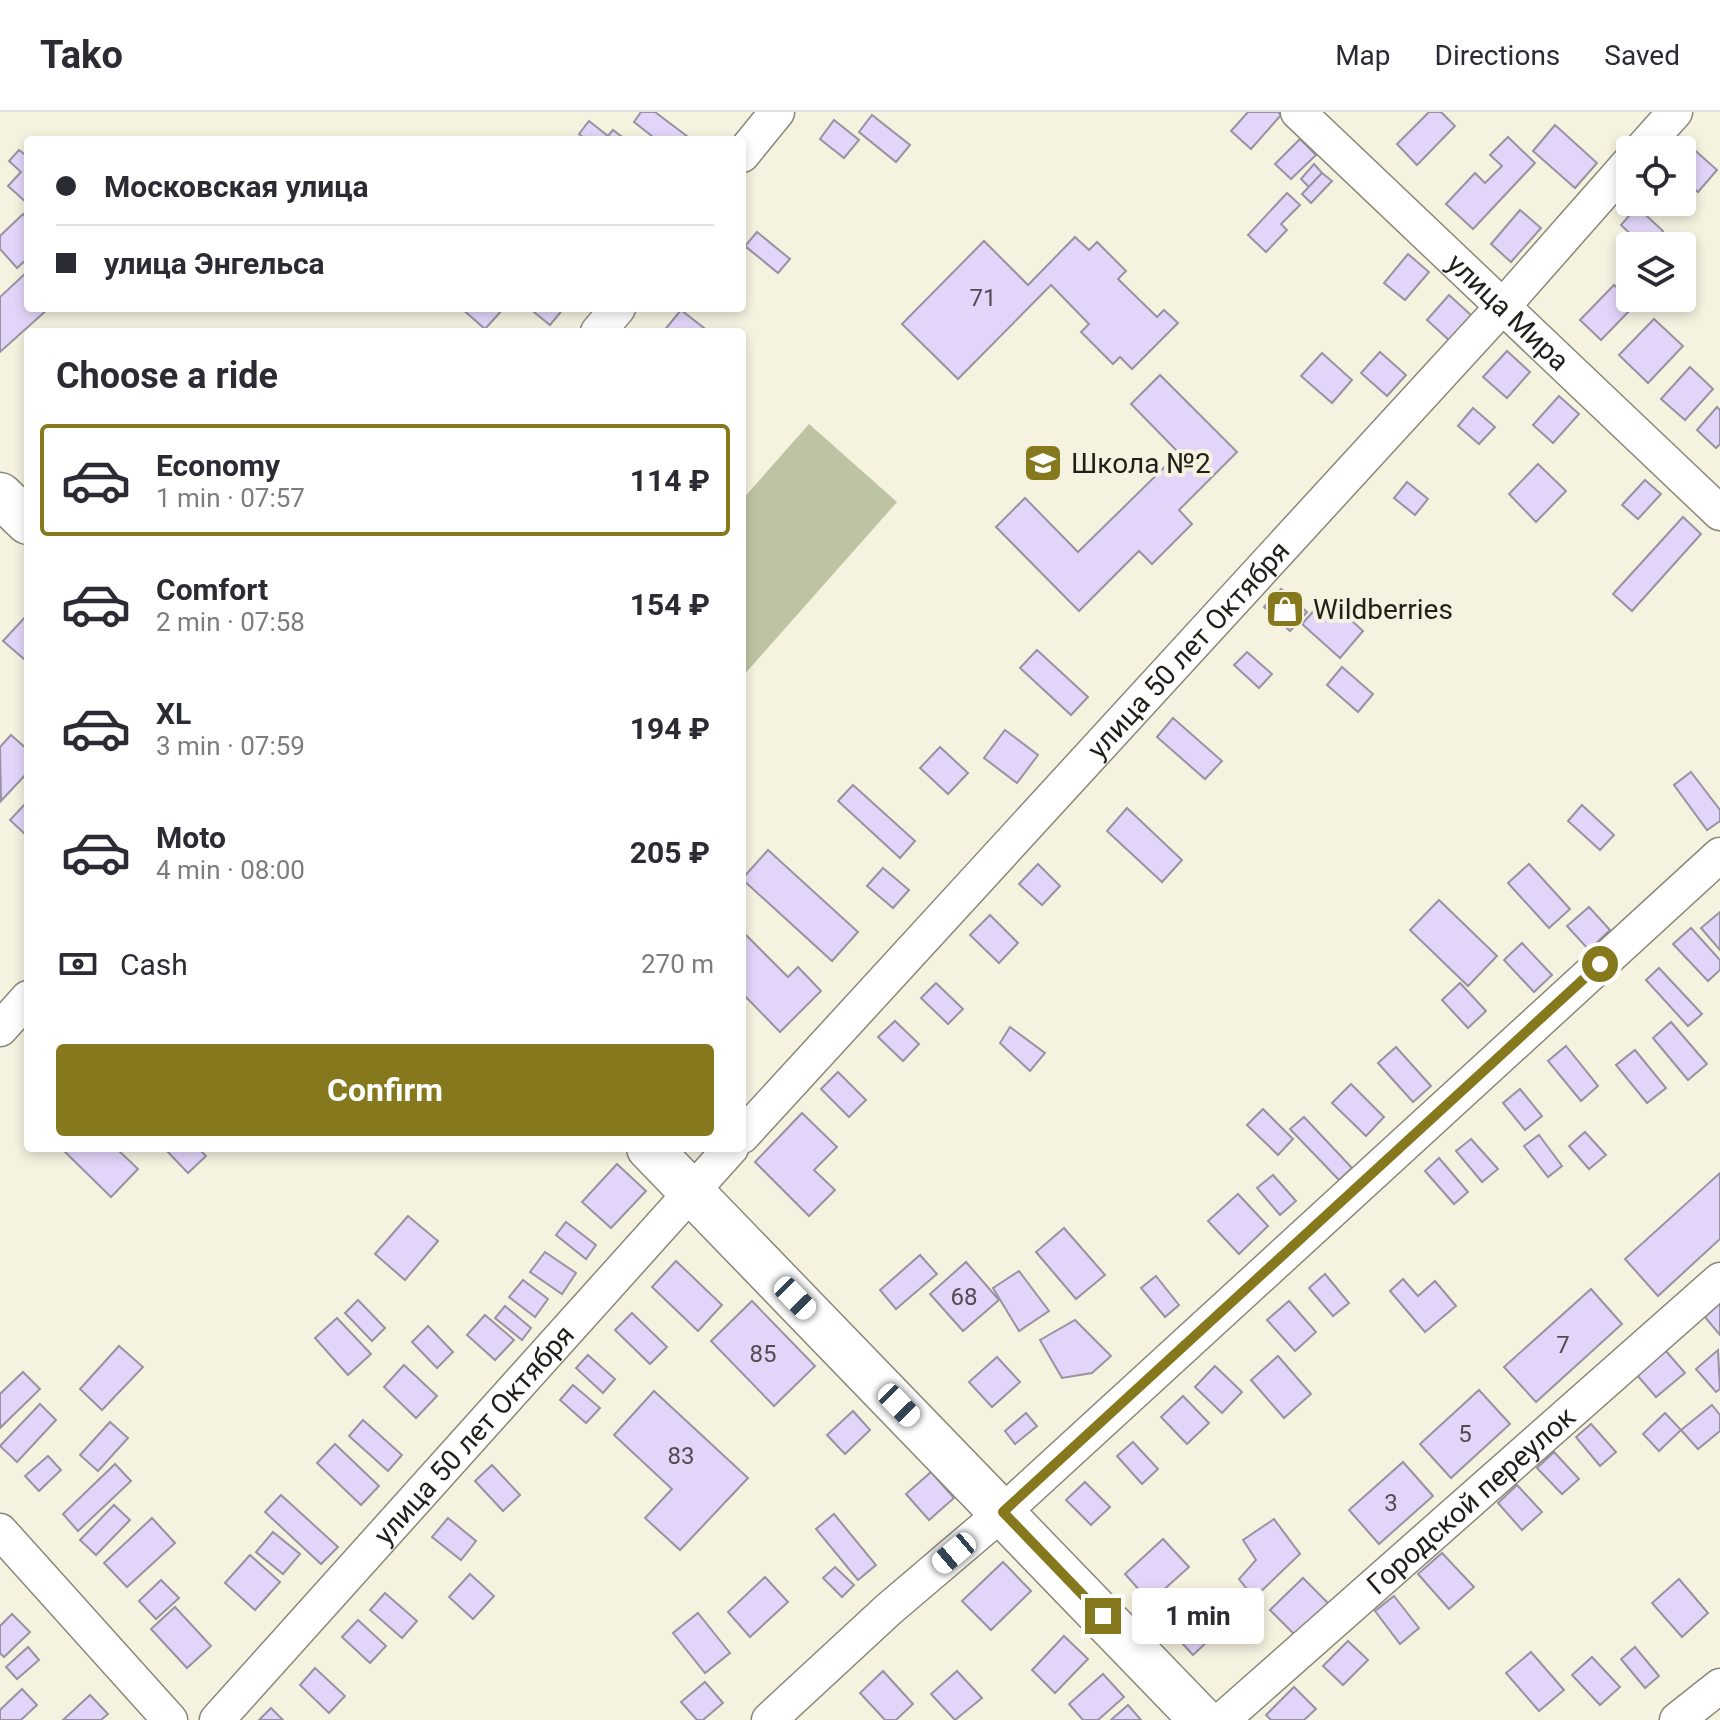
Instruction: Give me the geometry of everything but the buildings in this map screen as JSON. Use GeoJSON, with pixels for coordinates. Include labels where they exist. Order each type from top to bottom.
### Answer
{"type":"FeatureCollection","features":[{"type":"Feature","properties":{"kind":"main road"},"geometry":{"type":"LineString","coordinates":[[0,495],[24,518]]}},
{"type":"Feature","properties":{"kind":"main road"},"geometry":{"type":"LineString","coordinates":[[653,1152],[1202,1720]]}},
{"type":"Feature","properties":{"kind":"street"},"geometry":{"type":"LineString","coordinates":[[746,150],[777,112]]}},
{"type":"Feature","properties":{"kind":"street","name":"улица Мира"},"geometry":{"type":"LineString","coordinates":[[1298,112],[1720,513]]}},
{"type":"Feature","properties":{"kind":"street"},"geometry":{"type":"LineString","coordinates":[[1654,136],[1675,112]]}},
{"type":"Feature","properties":{"kind":"street","name":"улица 50 лет Октября"},"geometry":{"type":"LineString","coordinates":[[746,1132],[1504,305],[1616,178]]}},
{"type":"Feature","properties":{"kind":"street"},"geometry":{"type":"LineString","coordinates":[[601,328],[615,312]]}},
{"type":"Feature","properties":{"kind":"street"},"geometry":{"type":"LineString","coordinates":[[769,1720],[889,1609],[1003,1512],[1718,859]]}},
{"type":"Feature","properties":{"kind":"street"},"geometry":{"type":"LineString","coordinates":[[0,1029],[24,1002]]}},
{"type":"Feature","properties":{"kind":"street","name":"улица 50 лет Октября"},"geometry":{"type":"LineString","coordinates":[[217,1720],[727,1152]]}},
{"type":"Feature","properties":{"kind":"street","name":"Городской переулок"},"geometry":{"type":"LineString","coordinates":[[1222,1720],[1720,1280]]}},
{"type":"Feature","properties":{"kind":"street"},"geometry":{"type":"LineString","coordinates":[[0,1531],[170,1720]]}},
{"type":"Feature","properties":{"kind":"street"},"geometry":{"type":"LineString","coordinates":[[1677,1720],[1720,1686]]}},
{"type":"Feature","properties":{"kind":"green space"},"geometry":{"type":"Polygon","coordinates":[[[809,424],[897,502],[746,672],[746,495],[809,424]]]}},
{"type":"Feature","properties":{"kind":"place","name":"Школа №2"},"geometry":{"type":"Point","coordinates":[1043,463]}},
{"type":"Feature","properties":{"kind":"place","name":"Wildberries"},"geometry":{"type":"Point","coordinates":[1285,609]}},
{"type":"Feature","properties":{"kind":"route"},"geometry":{"type":"LineString","coordinates":[[1103,1616],[1003,1512],[1600,964]]}}]}
